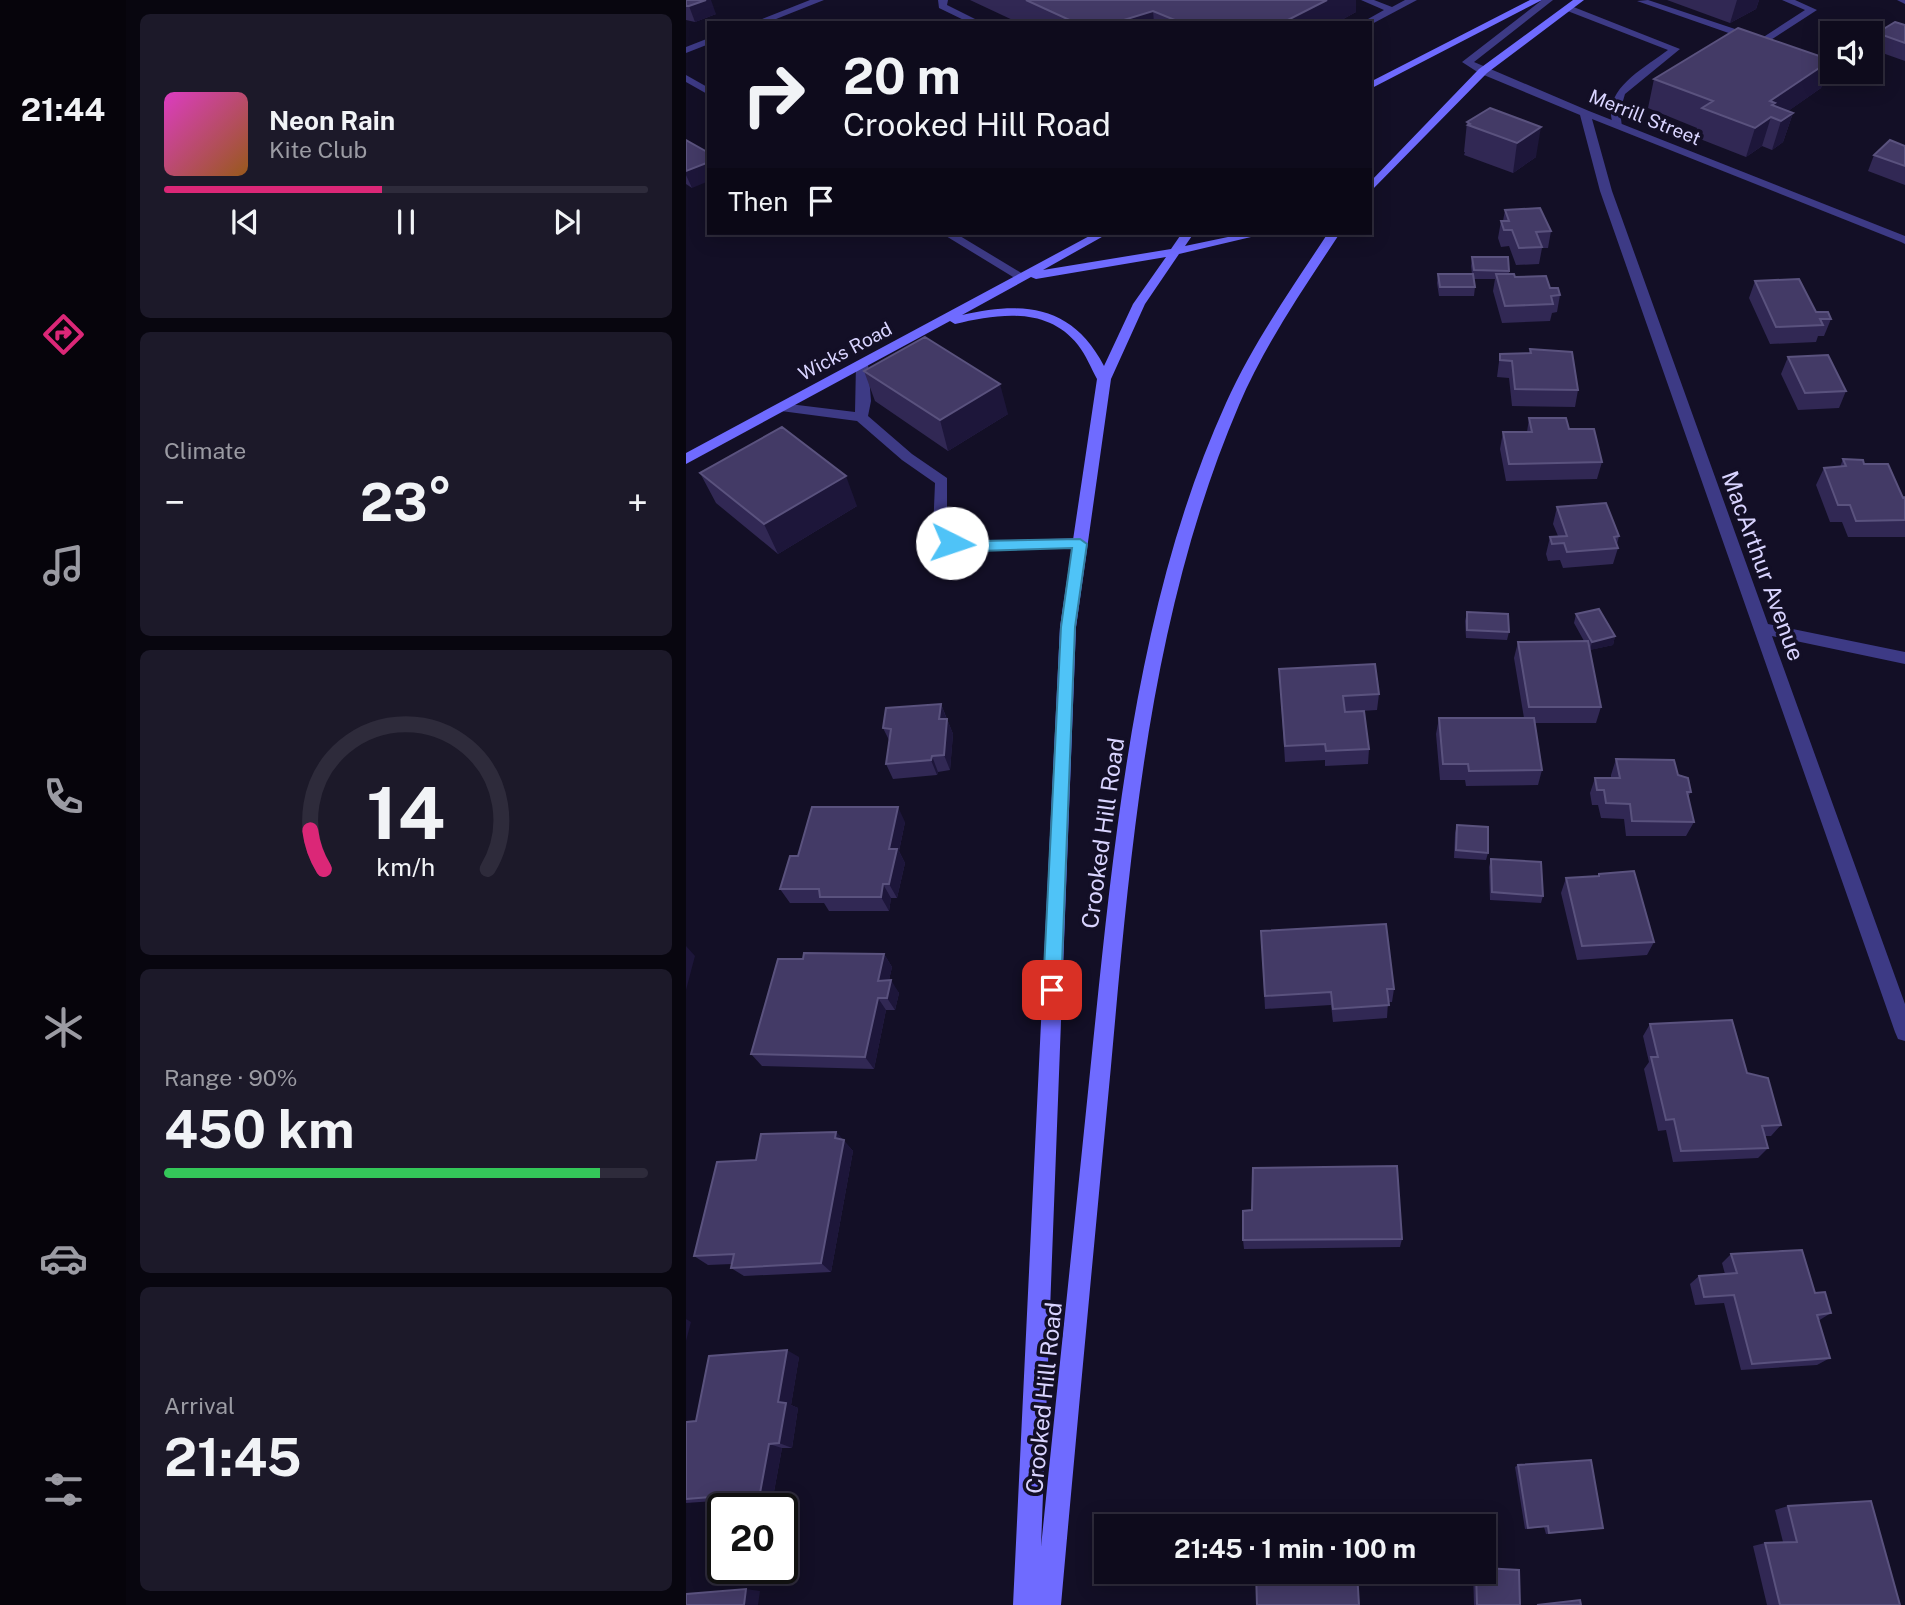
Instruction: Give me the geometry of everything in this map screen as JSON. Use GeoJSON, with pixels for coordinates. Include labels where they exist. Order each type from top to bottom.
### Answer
{"type":"FeatureCollection","features":[{"type":"Feature","properties":{"kind":"main road"},"geometry":{"type":"LineString","coordinates":[[1372,85],[1536,0]]}},
{"type":"Feature","properties":{"kind":"main road"},"geometry":{"type":"LineString","coordinates":[[1372,187],[1483,71],[1579,0]]}},
{"type":"Feature","properties":{"kind":"main road","name":"Wicks Road"},"geometry":{"type":"LineString","coordinates":[[686,459],[1099,235]]}},
{"type":"Feature","properties":{"kind":"main road","name":"Crooked Hill Road"},"geometry":{"type":"LineString","coordinates":[[1026,1605],[1068,627],[1104,379],[1139,304],[1186,235]]}},
{"type":"Feature","properties":{"kind":"main road","name":"Wicks Road"},"geometry":{"type":"LineString","coordinates":[[1022,277],[1173,252],[1253,235]]}},
{"type":"Feature","properties":{"kind":"main road","name":"Crooked Hill Road"},"geometry":{"type":"LineString","coordinates":[[1048,1605],[1121,857],[1159,631],[1196,498],[1233,402],[1280,315],[1333,235]]}},
{"type":"Feature","properties":{"kind":"main road"},"geometry":{"type":"LineString","coordinates":[[932,326],[971,316],[1040,312],[1060,321],[1082,341],[1104,379]]}},
{"type":"Feature","properties":{"kind":"street"},"geometry":{"type":"LineString","coordinates":[[762,21],[819,0]]}},
{"type":"Feature","properties":{"kind":"street"},"geometry":{"type":"LineString","coordinates":[[943,0],[942,6],[974,21]]}},
{"type":"Feature","properties":{"kind":"street"},"geometry":{"type":"LineString","coordinates":[[1366,0],[1392,10]]}},
{"type":"Feature","properties":{"kind":"street"},"geometry":{"type":"LineString","coordinates":[[1370,21],[1412,0]]}},
{"type":"Feature","properties":{"kind":"street"},"geometry":{"type":"LineString","coordinates":[[1483,71],[1467,62],[1548,0]]}},
{"type":"Feature","properties":{"kind":"street"},"geometry":{"type":"LineString","coordinates":[[1642,1],[1763,42],[1812,10],[1787,0]]}},
{"type":"Feature","properties":{"kind":"street"},"geometry":{"type":"LineString","coordinates":[[1569,8],[1675,49],[1620,93],[1615,111],[1618,125]]}},
{"type":"Feature","properties":{"kind":"street"},"geometry":{"type":"LineString","coordinates":[[686,50],[707,42]]}},
{"type":"Feature","properties":{"kind":"street","name":"Merrill Street"},"geometry":{"type":"LineString","coordinates":[[1483,71],[1905,240]]}},
{"type":"Feature","properties":{"kind":"street"},"geometry":{"type":"LineString","coordinates":[[686,78],[707,91]]}},
{"type":"Feature","properties":{"kind":"street","name":"MacArthur Avenue"},"geometry":{"type":"LineString","coordinates":[[1585,113],[1606,191],[1905,1032]]}},
{"type":"Feature","properties":{"kind":"street"},"geometry":{"type":"LineString","coordinates":[[950,235],[1022,277]]}},
{"type":"Feature","properties":{"kind":"street"},"geometry":{"type":"LineString","coordinates":[[861,417],[864,401],[862,364]]}},
{"type":"Feature","properties":{"kind":"street"},"geometry":{"type":"LineString","coordinates":[[781,407],[861,417],[908,457],[942,481],[940,532],[952,543],[979,546],[1080,544]]}},
{"type":"Feature","properties":{"kind":"street"},"geometry":{"type":"LineString","coordinates":[[1761,628],[1905,658]]}},
{"type":"Feature","properties":{"kind":"building"},"geometry":{"type":"Polygon","coordinates":[[[686,0],[706,0],[686,6],[686,0]]]}},
{"type":"Feature","properties":{"kind":"building"},"geometry":{"type":"Polygon","coordinates":[[[1026,0],[1327,0],[1286,21],[1177,21],[1153,11],[1120,21],[1072,21],[1026,0]]]}},
{"type":"Feature","properties":{"kind":"building"},"geometry":{"type":"Polygon","coordinates":[[[1895,22],[1905,25],[1905,43],[1883,35],[1883,29],[1895,22]]]}},
{"type":"Feature","properties":{"kind":"building"},"geometry":{"type":"Polygon","coordinates":[[[1738,28],[1820,56],[1820,67],[1770,101],[1775,103],[1772,105],[1793,113],[1781,121],[1771,117],[1755,128],[1702,108],[1713,101],[1654,79],[1738,28]]]}},
{"type":"Feature","properties":{"kind":"building"},"geometry":{"type":"Polygon","coordinates":[[[1490,108],[1541,127],[1517,143],[1468,125],[1470,124],[1467,122],[1490,108]]]}},
{"type":"Feature","properties":{"kind":"building"},"geometry":{"type":"Polygon","coordinates":[[[686,140],[707,152],[707,163],[686,171],[686,140]]]}},
{"type":"Feature","properties":{"kind":"building"},"geometry":{"type":"Polygon","coordinates":[[[1890,140],[1905,146],[1905,166],[1874,155],[1890,140]]]}},
{"type":"Feature","properties":{"kind":"building"},"geometry":{"type":"Polygon","coordinates":[[[1540,208],[1551,231],[1536,232],[1542,247],[1519,248],[1512,230],[1504,230],[1501,221],[1509,221],[1505,210],[1540,208]]]}},
{"type":"Feature","properties":{"kind":"building"},"geometry":{"type":"Polygon","coordinates":[[[1472,257],[1508,257],[1509,271],[1474,270],[1472,257]]]}},
{"type":"Feature","properties":{"kind":"building"},"geometry":{"type":"Polygon","coordinates":[[[1438,274],[1473,274],[1475,287],[1440,287],[1438,274]]]}},
{"type":"Feature","properties":{"kind":"building"},"geometry":{"type":"Polygon","coordinates":[[[1496,274],[1514,274],[1515,277],[1546,276],[1550,288],[1558,288],[1560,295],[1551,296],[1553,304],[1505,306],[1496,274]]]}},
{"type":"Feature","properties":{"kind":"building"},"geometry":{"type":"Polygon","coordinates":[[[1799,279],[1816,312],[1828,312],[1831,319],[1820,319],[1823,325],[1776,327],[1755,281],[1799,279]]]}},
{"type":"Feature","properties":{"kind":"building"},"geometry":{"type":"Polygon","coordinates":[[[925,337],[1000,384],[940,420],[864,371],[925,337]]]}},
{"type":"Feature","properties":{"kind":"building"},"geometry":{"type":"Polygon","coordinates":[[[1530,349],[1572,352],[1578,390],[1515,389],[1512,361],[1500,360],[1500,354],[1531,353],[1530,349]]]}},
{"type":"Feature","properties":{"kind":"building"},"geometry":{"type":"Polygon","coordinates":[[[1828,355],[1846,391],[1805,393],[1788,357],[1828,355]]]}},
{"type":"Feature","properties":{"kind":"building"},"geometry":{"type":"Polygon","coordinates":[[[1529,418],[1566,418],[1569,429],[1594,429],[1602,462],[1509,464],[1503,432],[1532,432],[1529,418]]]}},
{"type":"Feature","properties":{"kind":"building"},"geometry":{"type":"Polygon","coordinates":[[[782,427],[846,476],[764,524],[700,473],[782,427]]]}},
{"type":"Feature","properties":{"kind":"building"},"geometry":{"type":"Polygon","coordinates":[[[1843,459],[1863,460],[1864,464],[1888,464],[1903,498],[1905,497],[1905,520],[1856,521],[1850,505],[1838,505],[1824,468],[1846,466],[1843,459]]]}},
{"type":"Feature","properties":{"kind":"building"},"geometry":{"type":"Polygon","coordinates":[[[1606,503],[1619,536],[1614,537],[1618,548],[1567,552],[1564,543],[1552,544],[1550,537],[1567,536],[1557,507],[1606,503]]]}},
{"type":"Feature","properties":{"kind":"building"},"geometry":{"type":"Polygon","coordinates":[[[1599,609],[1615,636],[1592,642],[1576,614],[1599,609]]]}},
{"type":"Feature","properties":{"kind":"building"},"geometry":{"type":"Polygon","coordinates":[[[1467,612],[1508,614],[1509,632],[1467,630],[1467,612]]]}},
{"type":"Feature","properties":{"kind":"building"},"geometry":{"type":"Polygon","coordinates":[[[1588,641],[1601,707],[1529,707],[1518,642],[1588,641]]]}},
{"type":"Feature","properties":{"kind":"building"},"geometry":{"type":"Polygon","coordinates":[[[1375,664],[1379,694],[1343,696],[1345,712],[1364,711],[1369,749],[1326,751],[1325,744],[1285,746],[1279,669],[1375,664]]]}},
{"type":"Feature","properties":{"kind":"building"},"geometry":{"type":"Polygon","coordinates":[[[941,704],[939,719],[947,719],[944,755],[932,756],[931,760],[886,764],[891,729],[883,728],[886,708],[941,704]]]}},
{"type":"Feature","properties":{"kind":"building"},"geometry":{"type":"Polygon","coordinates":[[[1439,718],[1534,718],[1542,770],[1469,771],[1468,764],[1443,764],[1439,718]]]}},
{"type":"Feature","properties":{"kind":"building"},"geometry":{"type":"Polygon","coordinates":[[[1616,759],[1674,760],[1678,775],[1688,778],[1691,792],[1687,792],[1694,822],[1632,821],[1630,804],[1606,803],[1604,790],[1597,790],[1595,778],[1620,778],[1616,759]]]}},
{"type":"Feature","properties":{"kind":"building"},"geometry":{"type":"Polygon","coordinates":[[[812,807],[898,807],[889,849],[897,849],[889,884],[883,884],[881,897],[820,897],[819,889],[780,889],[790,856],[798,856],[812,807]]]}},
{"type":"Feature","properties":{"kind":"building"},"geometry":{"type":"Polygon","coordinates":[[[1457,825],[1488,827],[1488,853],[1456,850],[1457,825]]]}},
{"type":"Feature","properties":{"kind":"building"},"geometry":{"type":"Polygon","coordinates":[[[1491,859],[1541,862],[1543,896],[1492,892],[1491,859]]]}},
{"type":"Feature","properties":{"kind":"building"},"geometry":{"type":"Polygon","coordinates":[[[1634,871],[1654,942],[1582,946],[1566,878],[1634,871]]]}},
{"type":"Feature","properties":{"kind":"building"},"geometry":{"type":"Polygon","coordinates":[[[1386,924],[1394,989],[1387,989],[1389,1005],[1333,1009],[1331,992],[1265,996],[1261,931],[1386,924]]]}},
{"type":"Feature","properties":{"kind":"building"},"geometry":{"type":"Polygon","coordinates":[[[804,953],[884,954],[878,981],[891,980],[887,998],[878,998],[865,1057],[751,1054],[778,959],[803,959],[804,953]]]}},
{"type":"Feature","properties":{"kind":"building"},"geometry":{"type":"Polygon","coordinates":[[[1732,1020],[1747,1073],[1768,1078],[1781,1125],[1762,1126],[1768,1148],[1681,1151],[1674,1119],[1666,1120],[1651,1057],[1658,1057],[1650,1024],[1732,1020]]]}},
{"type":"Feature","properties":{"kind":"building"},"geometry":{"type":"Polygon","coordinates":[[[836,1132],[835,1138],[844,1140],[821,1263],[731,1268],[734,1254],[694,1256],[717,1162],[756,1160],[761,1134],[836,1132]]]}},
{"type":"Feature","properties":{"kind":"building"},"geometry":{"type":"Polygon","coordinates":[[[1397,1166],[1402,1239],[1243,1240],[1243,1211],[1252,1210],[1253,1168],[1397,1166]]]}},
{"type":"Feature","properties":{"kind":"building"},"geometry":{"type":"Polygon","coordinates":[[[1802,1250],[1815,1293],[1825,1292],[1831,1313],[1817,1315],[1830,1358],[1752,1364],[1734,1295],[1704,1297],[1699,1276],[1737,1273],[1731,1254],[1802,1250]]]}},
{"type":"Feature","properties":{"kind":"building"},"geometry":{"type":"Polygon","coordinates":[[[787,1350],[778,1402],[786,1403],[779,1443],[769,1444],[760,1493],[707,1493],[707,1497],[686,1499],[686,1422],[696,1421],[709,1356],[787,1350]]]}},
{"type":"Feature","properties":{"kind":"building"},"geometry":{"type":"Polygon","coordinates":[[[1591,1460],[1603,1528],[1549,1533],[1548,1526],[1528,1528],[1518,1465],[1591,1460]]]}},
{"type":"Feature","properties":{"kind":"building"},"geometry":{"type":"Polygon","coordinates":[[[1871,1501],[1900,1605],[1780,1605],[1765,1543],[1797,1542],[1788,1506],[1871,1501]]]}},
{"type":"Feature","properties":{"kind":"building"},"geometry":{"type":"Polygon","coordinates":[[[1496,1569],[1519,1570],[1520,1605],[1477,1605],[1476,1584],[1496,1584],[1496,1569]]]}},
{"type":"Feature","properties":{"kind":"building"},"geometry":{"type":"Polygon","coordinates":[[[1256,1584],[1358,1584],[1359,1605],[1257,1605],[1256,1584]]]}},
{"type":"Feature","properties":{"kind":"building"},"geometry":{"type":"Polygon","coordinates":[[[746,1589],[744,1605],[686,1605],[686,1594],[746,1589]]]}},
{"type":"Feature","properties":{"kind":"building"},"geometry":{"type":"Polygon","coordinates":[[[1580,1600],[1581,1605],[1537,1605],[1580,1600]]]}},
{"type":"Feature","properties":{"kind":"route"},"geometry":{"type":"LineString","coordinates":[[952,543],[979,546],[1080,544],[1068,627],[1052,990]]}}]}
